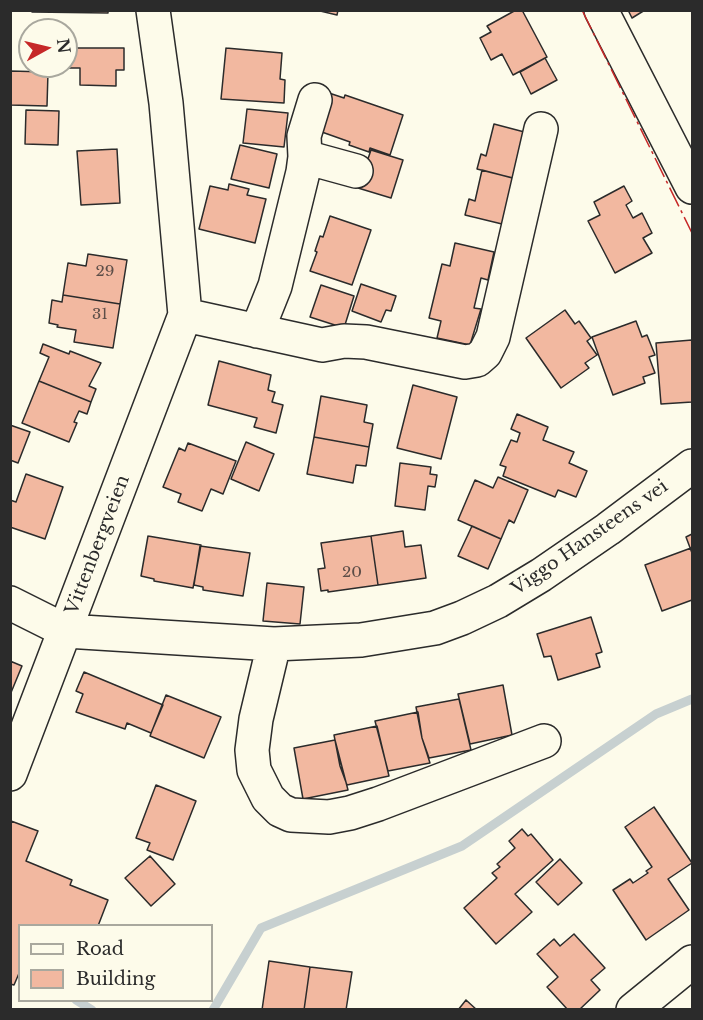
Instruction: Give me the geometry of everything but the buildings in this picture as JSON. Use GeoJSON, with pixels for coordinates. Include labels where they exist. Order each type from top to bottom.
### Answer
{"type":"FeatureCollection","features":[{"type":"Feature","properties":{"kind":"street","name":"Vittenbergveien"},"geometry":{"type":"LineString","coordinates":[[10,774],[185,315],[166,103],[153,10]]}},
{"type":"Feature","properties":{"kind":"street"},"geometry":{"type":"LineString","coordinates":[[601,10],[691,178]]}},
{"type":"Feature","properties":{"kind":"street"},"geometry":{"type":"LineString","coordinates":[[257,331],[275,286],[303,172],[304,136],[315,100]]}},
{"type":"Feature","properties":{"kind":"street"},"geometry":{"type":"LineString","coordinates":[[185,315],[322,345],[344,341],[366,342],[465,363],[477,360],[485,353],[493,337],[541,129]]}},
{"type":"Feature","properties":{"kind":"street"},"geometry":{"type":"LineString","coordinates":[[305,158],[356,171]]}},
{"type":"Feature","properties":{"kind":"street","name":"Viggo Hansteens vei"},"geometry":{"type":"LineString","coordinates":[[10,603],[66,631],[274,644],[361,640],[435,628],[498,601],[542,575],[608,530],[693,466]]}},
{"type":"Feature","properties":{"kind":"street"},"geometry":{"type":"LineString","coordinates":[[274,644],[256,719],[252,750],[254,770],[268,798],[280,810],[291,815],[329,817],[350,813],[544,741]]}},
{"type":"Feature","properties":{"kind":"street"},"geometry":{"type":"LineString","coordinates":[[633,1010],[693,962]]}},
{"type":"Feature","properties":{"kind":"waterway"},"geometry":{"type":"LineString","coordinates":[[213,1010],[261,928],[462,846],[656,714],[692,699]]}},
{"type":"Feature","properties":{"kind":"waterway"},"geometry":{"type":"LineString","coordinates":[[79,1002],[92,1010]]}},
{"type":"Feature","properties":{"kind":"power"},"geometry":{"type":"LineString","coordinates":[[582,10],[692,233]]}}]}
